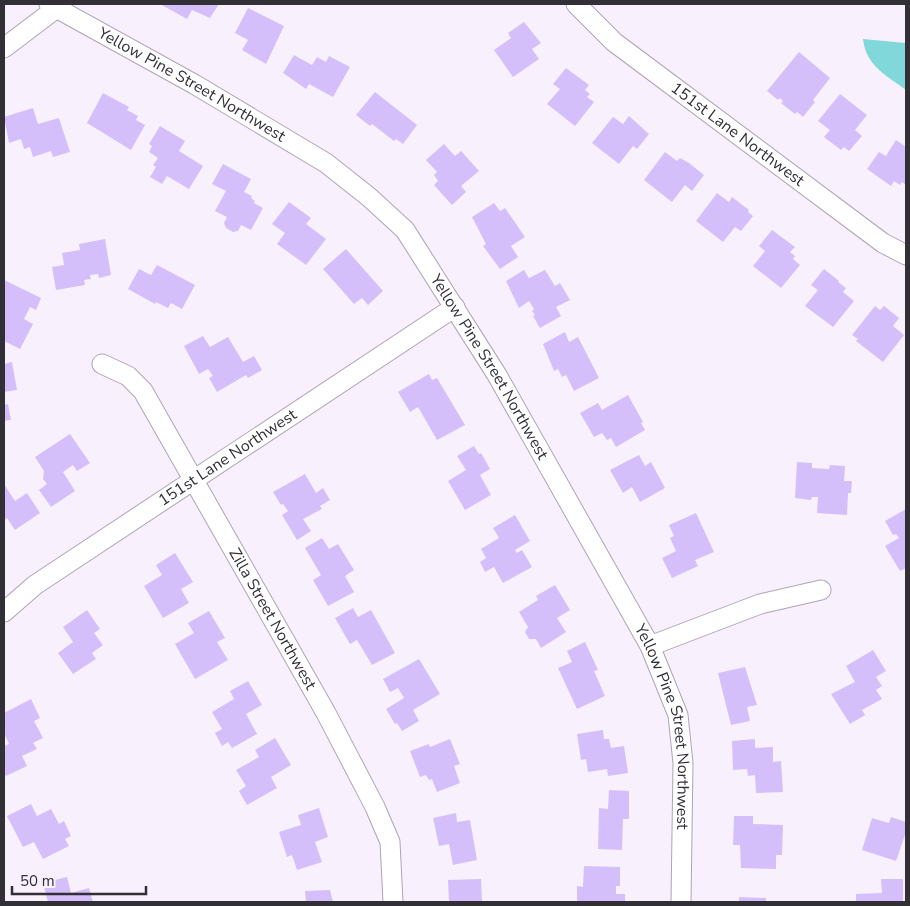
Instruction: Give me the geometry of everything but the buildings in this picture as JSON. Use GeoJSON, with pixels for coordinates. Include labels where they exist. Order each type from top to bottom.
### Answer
{"type":"FeatureCollection","features":[{"type":"Feature","properties":{"kind":"street","name":"151st Lane Northwest"},"geometry":{"type":"LineString","coordinates":[[576,4],[614,42],[883,243],[906,255]]}},
{"type":"Feature","properties":{"kind":"street"},"geometry":{"type":"LineString","coordinates":[[4,48],[56,5]]}},
{"type":"Feature","properties":{"kind":"street","name":"Yellow Pine Street Northwest"},"geometry":{"type":"LineString","coordinates":[[56,5],[194,84],[326,163],[369,196],[404,230],[455,306],[497,375],[650,646],[678,715],[683,763],[681,902]]}},
{"type":"Feature","properties":{"kind":"street","name":"151st Lane Northwest"},"geometry":{"type":"LineString","coordinates":[[4,612],[34,585],[455,306]]}},
{"type":"Feature","properties":{"kind":"street","name":"Zilla Street Northwest"},"geometry":{"type":"LineString","coordinates":[[102,364],[128,376],[143,392],[326,713],[375,807],[390,842],[393,902]]}},
{"type":"Feature","properties":{"kind":"street"},"geometry":{"type":"LineString","coordinates":[[650,646],[760,604],[821,590]]}},
{"type":"Feature","properties":{"kind":"water"},"geometry":{"type":"Polygon","coordinates":[[[863,39],[906,43],[906,90],[878,69],[868,56],[863,39]]]}}]}
